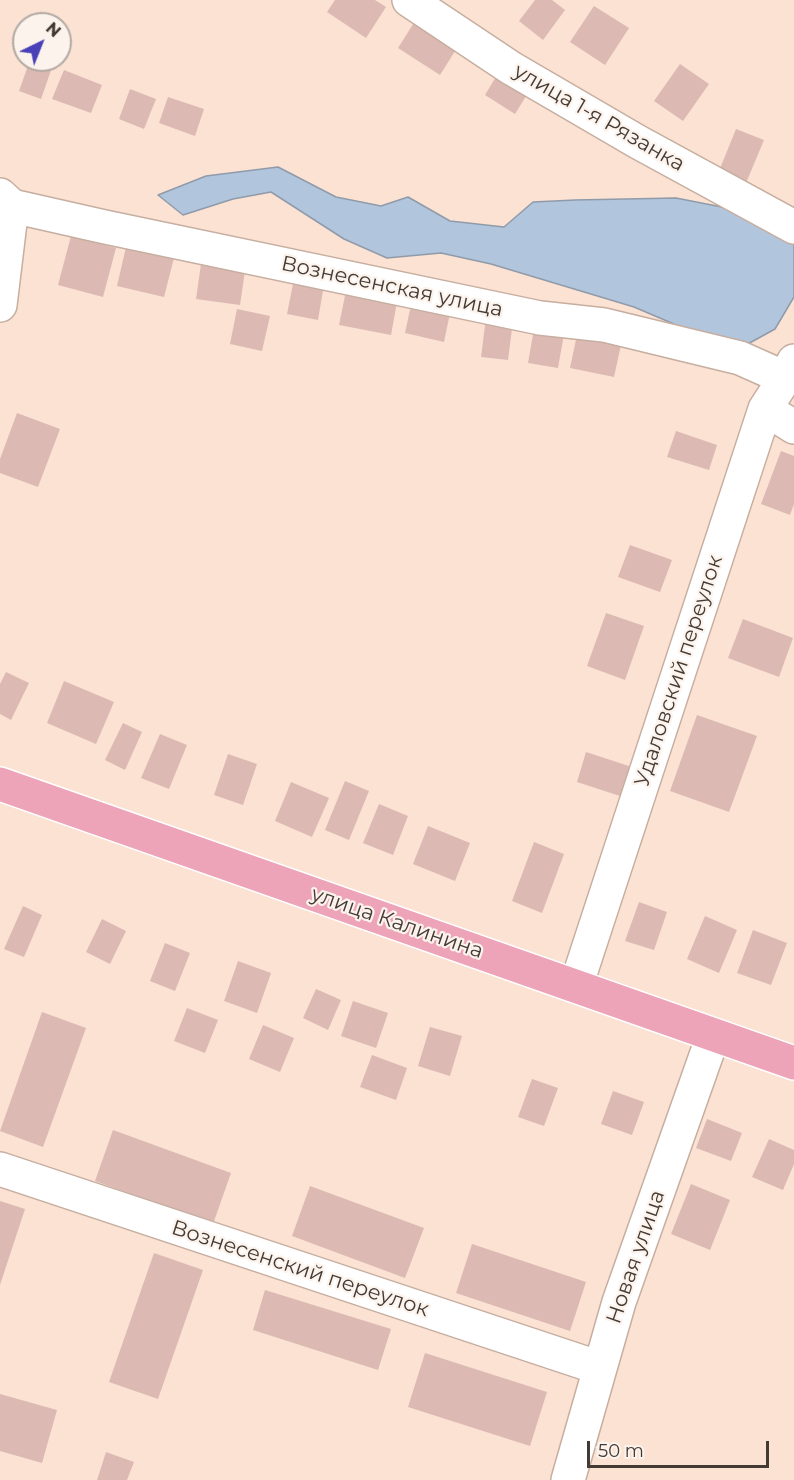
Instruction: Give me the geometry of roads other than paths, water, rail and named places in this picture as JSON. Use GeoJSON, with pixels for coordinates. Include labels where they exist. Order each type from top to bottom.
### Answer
{"type":"FeatureCollection","features":[{"type":"Feature","properties":{"kind":"main road","name":"улица Калинина"},"geometry":{"type":"LineString","coordinates":[[0,784],[794,1063]]}},
{"type":"Feature","properties":{"kind":"street","name":"улица 1-я Рязанка"},"geometry":{"type":"LineString","coordinates":[[409,0],[511,68],[794,227]]}},
{"type":"Feature","properties":{"kind":"street"},"geometry":{"type":"LineString","coordinates":[[0,304],[6,201]]}},
{"type":"Feature","properties":{"kind":"street","name":"Вознесенская улица"},"geometry":{"type":"LineString","coordinates":[[6,201],[540,318],[604,325],[790,369]]}},
{"type":"Feature","properties":{"kind":"street","name":"Удаловский переулок"},"geometry":{"type":"LineString","coordinates":[[576,986],[765,409],[790,369]]}},
{"type":"Feature","properties":{"kind":"street"},"geometry":{"type":"LineString","coordinates":[[765,409],[794,427]]}},
{"type":"Feature","properties":{"kind":"street","name":"Новая улица"},"geometry":{"type":"LineString","coordinates":[[568,1480],[619,1302],[713,1036]]}},
{"type":"Feature","properties":{"kind":"street","name":"Вознесенский переулок"},"geometry":{"type":"LineString","coordinates":[[0,1169],[600,1368]]}},
{"type":"Feature","properties":{"kind":"water"},"geometry":{"type":"Polygon","coordinates":[[[278,167],[336,197],[381,206],[408,197],[450,221],[504,227],[533,202],[676,198],[727,208],[794,239],[794,297],[775,329],[746,345],[709,339],[634,307],[491,264],[441,253],[387,258],[344,239],[271,192],[233,199],[183,215],[158,195],[206,176],[278,167]]]}}]}
